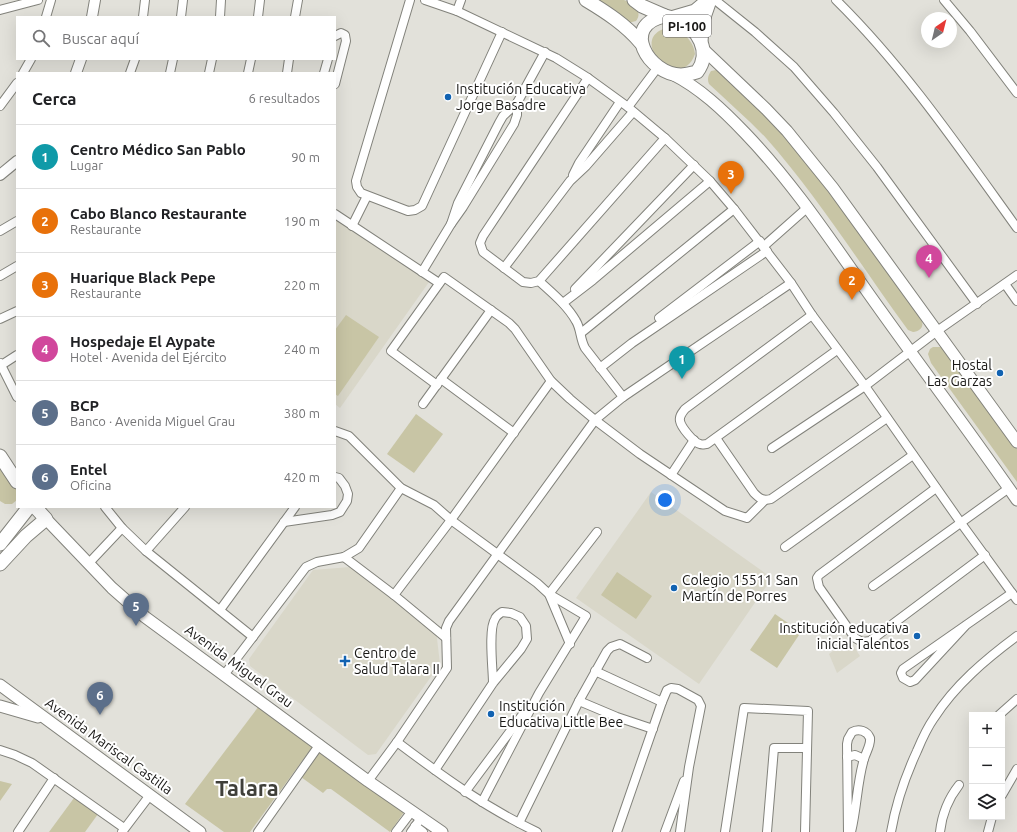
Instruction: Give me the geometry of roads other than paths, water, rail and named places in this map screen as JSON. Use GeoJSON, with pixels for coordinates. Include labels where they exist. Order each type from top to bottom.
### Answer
{"type":"FeatureCollection","features":[{"type":"Feature","properties":{"kind":"main road"},"geometry":{"type":"LineString","coordinates":[[586,0],[623,25],[632,33],[641,43],[650,59],[662,69],[688,82],[722,109],[769,159],[808,207],[1017,500]]}},
{"type":"Feature","properties":{"kind":"main road","name":"PI-100"},"geometry":{"type":"LineString","coordinates":[[634,0],[642,6],[668,17],[677,19],[690,28],[702,45]]}},
{"type":"Feature","properties":{"kind":"main road","name":"PI-100"},"geometry":{"type":"LineString","coordinates":[[641,43],[644,26],[651,20],[695,11],[709,0]]}},
{"type":"Feature","properties":{"kind":"main road","name":"PI-100"},"geometry":{"type":"LineString","coordinates":[[662,69],[681,75],[696,72],[702,65],[704,59],[702,45],[703,20],[709,0]]}},
{"type":"Feature","properties":{"kind":"main road"},"geometry":{"type":"LineString","coordinates":[[702,45],[766,109],[805,152],[1017,442]]}},
{"type":"Feature","properties":{"kind":"main road"},"geometry":{"type":"LineString","coordinates":[[0,456],[16,480]]}},
{"type":"Feature","properties":{"kind":"main road"},"geometry":{"type":"LineString","coordinates":[[0,541],[27,508]]}},
{"type":"Feature","properties":{"kind":"main road","name":"Avenida Miguel Grau"},"geometry":{"type":"LineString","coordinates":[[36,508],[112,588],[145,617],[320,744],[368,781],[412,811],[416,825],[442,832]]}},
{"type":"Feature","properties":{"kind":"main road"},"geometry":{"type":"LineString","coordinates":[[0,564],[26,536],[46,519]]}},
{"type":"Feature","properties":{"kind":"main road","name":"Avenida Mariscal Castilla"},"geometry":{"type":"LineString","coordinates":[[0,685],[200,832]]}},
{"type":"Feature","properties":{"kind":"main road"},"geometry":{"type":"LineString","coordinates":[[0,706],[48,721]]}},
{"type":"Feature","properties":{"kind":"street"},"geometry":{"type":"LineString","coordinates":[[0,10],[38,0]]}},
{"type":"Feature","properties":{"kind":"street"},"geometry":{"type":"LineString","coordinates":[[46,16],[51,0]]}},
{"type":"Feature","properties":{"kind":"street"},"geometry":{"type":"LineString","coordinates":[[92,16],[95,0]]}},
{"type":"Feature","properties":{"kind":"street"},"geometry":{"type":"LineString","coordinates":[[143,16],[145,0]]}},
{"type":"Feature","properties":{"kind":"street"},"geometry":{"type":"LineString","coordinates":[[181,16],[183,0]]}},
{"type":"Feature","properties":{"kind":"street"},"geometry":{"type":"LineString","coordinates":[[220,16],[221,0]]}},
{"type":"Feature","properties":{"kind":"street"},"geometry":{"type":"LineString","coordinates":[[258,16],[260,0]]}},
{"type":"Feature","properties":{"kind":"street"},"geometry":{"type":"LineString","coordinates":[[295,16],[298,0]]}},
{"type":"Feature","properties":{"kind":"street"},"geometry":{"type":"LineString","coordinates":[[410,0],[356,181],[357,187],[361,193],[408,211],[416,210],[422,206],[502,32]]}},
{"type":"Feature","properties":{"kind":"street"},"geometry":{"type":"LineString","coordinates":[[425,0],[457,11],[545,52],[588,78],[630,109],[665,138],[710,181],[764,246],[1017,600]]}},
{"type":"Feature","properties":{"kind":"street"},"geometry":{"type":"LineString","coordinates":[[457,11],[461,0]]}},
{"type":"Feature","properties":{"kind":"street"},"geometry":{"type":"LineString","coordinates":[[715,0],[755,32],[794,67],[834,113],[877,167],[976,304]]}},
{"type":"Feature","properties":{"kind":"street"},"geometry":{"type":"LineString","coordinates":[[836,0],[894,62],[929,107],[1017,228]]}},
{"type":"Feature","properties":{"kind":"street"},"geometry":{"type":"LineString","coordinates":[[944,0],[975,36],[1017,93]]}},
{"type":"Feature","properties":{"kind":"street"},"geometry":{"type":"LineString","coordinates":[[336,35],[341,32],[345,35],[346,41],[336,80]]}},
{"type":"Feature","properties":{"kind":"street"},"geometry":{"type":"LineString","coordinates":[[451,224],[458,204],[499,123],[503,116],[517,103],[545,52]]}},
{"type":"Feature","properties":{"kind":"street"},"geometry":{"type":"LineString","coordinates":[[24,72],[30,60]]}},
{"type":"Feature","properties":{"kind":"street"},"geometry":{"type":"LineString","coordinates":[[76,72],[81,60]]}},
{"type":"Feature","properties":{"kind":"street"},"geometry":{"type":"LineString","coordinates":[[130,72],[135,60]]}},
{"type":"Feature","properties":{"kind":"street"},"geometry":{"type":"LineString","coordinates":[[170,72],[174,60]]}},
{"type":"Feature","properties":{"kind":"street"},"geometry":{"type":"LineString","coordinates":[[209,72],[212,60]]}},
{"type":"Feature","properties":{"kind":"street"},"geometry":{"type":"LineString","coordinates":[[248,72],[251,60]]}},
{"type":"Feature","properties":{"kind":"street"},"geometry":{"type":"LineString","coordinates":[[287,72],[289,60]]}},
{"type":"Feature","properties":{"kind":"street"},"geometry":{"type":"LineString","coordinates":[[324,72],[328,60]]}},
{"type":"Feature","properties":{"kind":"street"},"geometry":{"type":"LineString","coordinates":[[504,268],[570,181],[586,166],[662,69]]}},
{"type":"Feature","properties":{"kind":"street"},"geometry":{"type":"LineString","coordinates":[[588,78],[483,236],[480,243],[483,252],[522,282],[531,283],[539,281],[665,138]]}},
{"type":"Feature","properties":{"kind":"street"},"geometry":{"type":"LineString","coordinates":[[0,106],[16,84]]}},
{"type":"Feature","properties":{"kind":"street"},"geometry":{"type":"LineString","coordinates":[[570,181],[579,163],[620,102]]}},
{"type":"Feature","properties":{"kind":"street"},"geometry":{"type":"LineString","coordinates":[[422,272],[451,224],[464,207],[514,124],[517,115],[517,103]]}},
{"type":"Feature","properties":{"kind":"street"},"geometry":{"type":"LineString","coordinates":[[0,175],[16,162]]}},
{"type":"Feature","properties":{"kind":"street"},"geometry":{"type":"LineString","coordinates":[[563,303],[586,277],[694,165]]}},
{"type":"Feature","properties":{"kind":"street"},"geometry":{"type":"LineString","coordinates":[[563,303],[593,280],[710,181]]}},
{"type":"Feature","properties":{"kind":"street"},"geometry":{"type":"LineString","coordinates":[[352,226],[367,196]]}},
{"type":"Feature","properties":{"kind":"street"},"geometry":{"type":"LineString","coordinates":[[600,368],[764,246],[808,207]]}},
{"type":"Feature","properties":{"kind":"street"},"geometry":{"type":"LineString","coordinates":[[581,333],[734,209]]}},
{"type":"Feature","properties":{"kind":"street"},"geometry":{"type":"LineString","coordinates":[[336,215],[439,283]]}},
{"type":"Feature","properties":{"kind":"street"},"geometry":{"type":"LineString","coordinates":[[0,231],[16,222]]}},
{"type":"Feature","properties":{"kind":"street"},"geometry":{"type":"LineString","coordinates":[[632,343],[663,315],[764,246]]}},
{"type":"Feature","properties":{"kind":"street"},"geometry":{"type":"LineString","coordinates":[[0,276],[16,267]]}},
{"type":"Feature","properties":{"kind":"street"},"geometry":{"type":"LineString","coordinates":[[514,433],[392,351],[444,276],[515,329],[551,380],[570,399],[595,420],[640,454],[725,511],[747,518],[764,501],[771,500],[887,418]]}},
{"type":"Feature","properties":{"kind":"street"},"geometry":{"type":"LineString","coordinates":[[772,448],[865,386],[937,331],[1017,276]]}},
{"type":"Feature","properties":{"kind":"street"},"geometry":{"type":"LineString","coordinates":[[539,281],[563,303],[574,316],[585,348],[623,397]]}},
{"type":"Feature","properties":{"kind":"street"},"geometry":{"type":"LineString","coordinates":[[368,781],[397,742],[447,668],[446,628],[449,621],[595,420],[623,397],[791,283]]}},
{"type":"Feature","properties":{"kind":"street"},"geometry":{"type":"LineString","coordinates":[[1005,284],[1017,301]]}},
{"type":"Feature","properties":{"kind":"street"},"geometry":{"type":"LineString","coordinates":[[424,404],[491,310]]}},
{"type":"Feature","properties":{"kind":"street"},"geometry":{"type":"LineString","coordinates":[[0,319],[16,311]]}},
{"type":"Feature","properties":{"kind":"street"},"geometry":{"type":"LineString","coordinates":[[812,315],[685,409],[680,415],[680,422],[684,429],[699,444],[707,444],[837,350]]}},
{"type":"Feature","properties":{"kind":"street"},"geometry":{"type":"LineString","coordinates":[[16,356],[0,365],[16,395]]}},
{"type":"Feature","properties":{"kind":"street"},"geometry":{"type":"LineString","coordinates":[[394,595],[451,520],[551,380]]}},
{"type":"Feature","properties":{"kind":"street"},"geometry":{"type":"LineString","coordinates":[[336,431],[349,436],[401,488],[434,505],[451,520],[549,594],[586,616],[539,693],[465,792]]}},
{"type":"Feature","properties":{"kind":"street"},"geometry":{"type":"LineString","coordinates":[[716,438],[754,493],[764,501]]}},
{"type":"Feature","properties":{"kind":"street"},"geometry":{"type":"LineString","coordinates":[[671,475],[694,440]]}},
{"type":"Feature","properties":{"kind":"street"},"geometry":{"type":"LineString","coordinates":[[785,547],[913,455]]}},
{"type":"Feature","properties":{"kind":"street"},"geometry":{"type":"LineString","coordinates":[[284,522],[332,515],[340,512],[347,501],[348,494],[345,486],[339,478],[336,477]]}},
{"type":"Feature","properties":{"kind":"street"},"geometry":{"type":"LineString","coordinates":[[224,675],[306,567],[317,562],[344,557],[359,548],[401,488]]}},
{"type":"Feature","properties":{"kind":"street"},"geometry":{"type":"LineString","coordinates":[[936,488],[817,578],[818,587],[855,638],[862,642],[870,640],[985,555]]}},
{"type":"Feature","properties":{"kind":"street"},"geometry":{"type":"LineString","coordinates":[[873,586],[1009,488]]}},
{"type":"Feature","properties":{"kind":"street"},"geometry":{"type":"LineString","coordinates":[[146,551],[184,508]]}},
{"type":"Feature","properties":{"kind":"street"},"geometry":{"type":"LineString","coordinates":[[220,610],[294,508]]}},
{"type":"Feature","properties":{"kind":"street"},"geometry":{"type":"LineString","coordinates":[[111,509],[122,528],[146,551],[253,636]]}},
{"type":"Feature","properties":{"kind":"street"},"geometry":{"type":"LineString","coordinates":[[89,563],[122,528]]}},
{"type":"Feature","properties":{"kind":"street"},"geometry":{"type":"LineString","coordinates":[[549,594],[597,532]]}},
{"type":"Feature","properties":{"kind":"street"},"geometry":{"type":"LineString","coordinates":[[344,557],[394,595],[446,638]]}},
{"type":"Feature","properties":{"kind":"street"},"geometry":{"type":"LineString","coordinates":[[966,626],[915,680],[910,682],[903,678],[901,673],[903,669],[1012,593]]}},
{"type":"Feature","properties":{"kind":"street"},"geometry":{"type":"LineString","coordinates":[[549,594],[570,644]]}},
{"type":"Feature","properties":{"kind":"street"},"geometry":{"type":"LineString","coordinates":[[435,770],[493,683],[521,649],[527,639],[526,626],[520,617],[512,613],[502,612],[495,618],[493,624],[493,683]]}},
{"type":"Feature","properties":{"kind":"street"},"geometry":{"type":"LineString","coordinates":[[891,832],[894,813],[908,772],[933,718],[967,678],[1017,636]]}},
{"type":"Feature","properties":{"kind":"street"},"geometry":{"type":"LineString","coordinates":[[519,823],[579,701],[607,651],[615,644],[624,646],[647,658]]}},
{"type":"Feature","properties":{"kind":"street"},"geometry":{"type":"LineString","coordinates":[[595,672],[662,702]]}},
{"type":"Feature","properties":{"kind":"street"},"geometry":{"type":"LineString","coordinates":[[617,832],[662,702],[667,690],[671,688],[678,689],[700,702],[701,706],[689,767],[681,830],[666,829],[689,767]]}},
{"type":"Feature","properties":{"kind":"street"},"geometry":{"type":"LineString","coordinates":[[482,802],[539,693]]}},
{"type":"Feature","properties":{"kind":"street"},"geometry":{"type":"LineString","coordinates":[[1002,712],[1017,699]]}},
{"type":"Feature","properties":{"kind":"street"},"geometry":{"type":"LineString","coordinates":[[579,701],[617,717],[653,729]]}},
{"type":"Feature","properties":{"kind":"street"},"geometry":{"type":"LineString","coordinates":[[725,832],[744,708],[808,711],[805,832]]}},
{"type":"Feature","properties":{"kind":"street"},"geometry":{"type":"LineString","coordinates":[[848,832],[847,744],[850,735],[855,730],[859,730],[867,734],[870,740],[864,759],[851,832]]}},
{"type":"Feature","properties":{"kind":"street"},"geometry":{"type":"LineString","coordinates":[[397,742],[465,792],[537,832]]}},
{"type":"Feature","properties":{"kind":"street"},"geometry":{"type":"LineString","coordinates":[[258,832],[320,744]]}},
{"type":"Feature","properties":{"kind":"street"},"geometry":{"type":"LineString","coordinates":[[767,832],[774,748],[806,748]]}},
{"type":"Feature","properties":{"kind":"street"},"geometry":{"type":"LineString","coordinates":[[0,750],[32,763],[123,830],[150,795]]}},
{"type":"Feature","properties":{"kind":"street"},"geometry":{"type":"LineString","coordinates":[[847,757],[855,755],[864,759]]}},
{"type":"Feature","properties":{"kind":"street"},"geometry":{"type":"LineString","coordinates":[[1005,790],[1017,769]]}},
{"type":"Feature","properties":{"kind":"street"},"geometry":{"type":"LineString","coordinates":[[18,832],[54,778]]}},
{"type":"Feature","properties":{"kind":"street"},"geometry":{"type":"LineString","coordinates":[[940,832],[942,819],[950,797],[959,785]]}},
{"type":"Feature","properties":{"kind":"street"},"geometry":{"type":"LineString","coordinates":[[396,832],[412,811]]}},
{"type":"Feature","properties":{"kind":"street"},"geometry":{"type":"LineString","coordinates":[[988,832],[991,820]]}},
{"type":"Feature","properties":{"kind":"street"},"geometry":{"type":"LineString","coordinates":[[416,825],[423,832]]}},
{"type":"Feature","properties":{"kind":"place","name":"Institución Educativa Jorge Basadre"},"geometry":{"type":"Point","coordinates":[448,97]}},
{"type":"Feature","properties":{"kind":"place","name":"Huarique Black Pepe"},"geometry":{"type":"Point","coordinates":[731,194]}},
{"type":"Feature","properties":{"kind":"place","name":"Hospedaje El Aypate"},"geometry":{"type":"Point","coordinates":[929,278]}},
{"type":"Feature","properties":{"kind":"place","name":"Cabo Blanco Restaurante"},"geometry":{"type":"Point","coordinates":[852,300]}},
{"type":"Feature","properties":{"kind":"place","name":"Hostal Las Garzas"},"geometry":{"type":"Point","coordinates":[1000,373]}},
{"type":"Feature","properties":{"kind":"place","name":"Centro Médico San Pablo"},"geometry":{"type":"Point","coordinates":[682,379]}},
{"type":"Feature","properties":{"kind":"place","name":"Colegio 15511 San Martín de Porres"},"geometry":{"type":"Point","coordinates":[674,588]}},
{"type":"Feature","properties":{"kind":"place","name":"BCP"},"geometry":{"type":"Point","coordinates":[136,626]}},
{"type":"Feature","properties":{"kind":"place","name":"Institución educativa inicial Talentos"},"geometry":{"type":"Point","coordinates":[917,636]}},
{"type":"Feature","properties":{"kind":"place","name":"Centro de Salud Talara II"},"geometry":{"type":"Point","coordinates":[345,661]}},
{"type":"Feature","properties":{"kind":"place","name":"Institución Educativa Little Bee"},"geometry":{"type":"Point","coordinates":[491,714]}},
{"type":"Feature","properties":{"kind":"place","name":"Entel"},"geometry":{"type":"Point","coordinates":[100,715]}},
{"type":"Feature","properties":{"kind":"district","name":"Talara"},"geometry":{"type":"Point","coordinates":[247,787]}}]}
